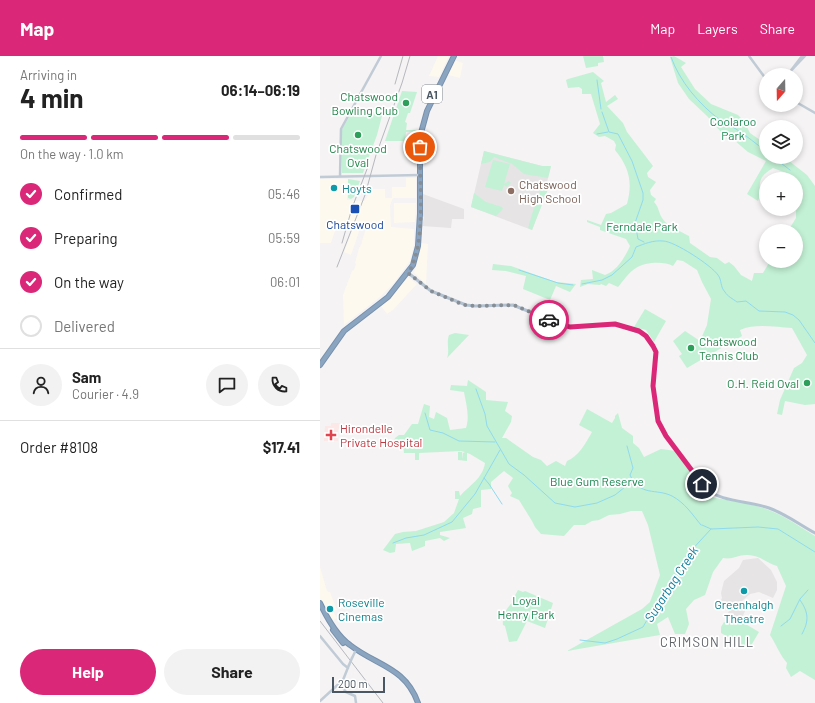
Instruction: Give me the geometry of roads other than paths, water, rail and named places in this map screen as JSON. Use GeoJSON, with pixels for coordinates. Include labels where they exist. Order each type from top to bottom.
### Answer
{"type":"FeatureCollection","features":[{"type":"Feature","properties":{"kind":"highway","name":"A1"},"geometry":{"type":"LineString","coordinates":[[320,365],[344,331],[384,301],[407,272],[412,261],[416,244],[419,175],[418,140],[421,122],[432,93],[453,56]]}},
{"type":"Feature","properties":{"kind":"highway","name":"A1"},"geometry":{"type":"LineString","coordinates":[[320,360],[345,327],[383,298],[407,272]]}},
{"type":"Feature","properties":{"kind":"highway"},"geometry":{"type":"LineString","coordinates":[[320,603],[336,629],[355,651]]}},
{"type":"Feature","properties":{"kind":"highway"},"geometry":{"type":"LineString","coordinates":[[320,609],[339,638],[355,651],[387,667],[405,680],[411,688],[417,703]]}},
{"type":"Feature","properties":{"kind":"main road"},"geometry":{"type":"LineString","coordinates":[[407,272],[431,291],[464,305],[514,305],[567,326],[613,324],[635,330],[646,336],[655,349],[656,354],[653,386],[658,421],[666,436],[705,488],[717,496],[770,508],[815,533]]}},
{"type":"Feature","properties":{"kind":"street"},"geometry":{"type":"LineString","coordinates":[[340,176],[341,129],[380,56]]}},
{"type":"Feature","properties":{"kind":"street"},"geometry":{"type":"LineString","coordinates":[[749,56],[759,70]]}},
{"type":"Feature","properties":{"kind":"street"},"geometry":{"type":"LineString","coordinates":[[793,68],[804,56]]}},
{"type":"Feature","properties":{"kind":"street"},"geometry":{"type":"LineString","coordinates":[[803,106],[815,114]]}},
{"type":"Feature","properties":{"kind":"street"},"geometry":{"type":"LineString","coordinates":[[320,177],[419,175]]}},
{"type":"Feature","properties":{"kind":"street"},"geometry":{"type":"LineString","coordinates":[[320,636],[343,664],[349,665]]}},
{"type":"Feature","properties":{"kind":"street"},"geometry":{"type":"LineString","coordinates":[[320,702],[340,684],[355,651]]}},
{"type":"Feature","properties":{"kind":"street"},"geometry":{"type":"LineString","coordinates":[[340,684],[346,692],[355,696],[356,703]]}},
{"type":"Feature","properties":{"kind":"waterway"},"geometry":{"type":"LineString","coordinates":[[671,57],[685,84],[698,100],[712,114],[759,146]]}},
{"type":"Feature","properties":{"kind":"waterway"},"geometry":{"type":"LineString","coordinates":[[597,80],[601,109]]}},
{"type":"Feature","properties":{"kind":"waterway"},"geometry":{"type":"LineString","coordinates":[[602,112],[609,132],[618,134],[632,161],[643,193],[643,200],[635,223],[638,239],[644,242]]}},
{"type":"Feature","properties":{"kind":"waterway"},"geometry":{"type":"LineString","coordinates":[[597,134],[608,132]]}},
{"type":"Feature","properties":{"kind":"waterway"},"geometry":{"type":"LineString","coordinates":[[782,164],[790,170]]}},
{"type":"Feature","properties":{"kind":"waterway"},"geometry":{"type":"LineString","coordinates":[[582,284],[602,280],[612,275],[632,257],[636,247],[649,242],[668,242],[692,254],[708,265],[719,277],[722,288],[737,302],[746,301],[759,311],[785,312],[793,315],[799,320],[815,343]]}},
{"type":"Feature","properties":{"kind":"waterway"},"geometry":{"type":"LineString","coordinates":[[519,270],[558,283],[573,285]]}},
{"type":"Feature","properties":{"kind":"waterway"},"geometry":{"type":"LineString","coordinates":[[476,389],[485,414],[487,426],[509,464],[524,475],[555,503],[575,507],[597,503],[615,495],[625,487],[634,483]]}},
{"type":"Feature","properties":{"kind":"waterway"},"geometry":{"type":"LineString","coordinates":[[425,413],[430,430],[443,433],[459,441],[495,442]]}},
{"type":"Feature","properties":{"kind":"waterway"},"geometry":{"type":"LineString","coordinates":[[627,446],[633,468],[630,475],[634,482],[643,489],[666,494],[677,499],[688,509],[701,525]]}},
{"type":"Feature","properties":{"kind":"waterway"},"geometry":{"type":"LineString","coordinates":[[393,543],[406,538],[424,535],[452,522],[475,494],[500,450]]}},
{"type":"Feature","properties":{"kind":"waterway"},"geometry":{"type":"LineString","coordinates":[[484,478],[502,504]]}},
{"type":"Feature","properties":{"kind":"waterway"},"geometry":{"type":"LineString","coordinates":[[702,525],[711,529],[758,527],[778,529],[815,552]]}},
{"type":"Feature","properties":{"kind":"waterway","name":"Sugarbag Creek"},"geometry":{"type":"LineString","coordinates":[[580,640],[605,643],[643,627],[647,620],[654,614],[688,554],[711,529]]}},
{"type":"Feature","properties":{"kind":"waterway"},"geometry":{"type":"LineString","coordinates":[[781,626],[790,619],[800,599],[808,590]]}},
{"type":"Feature","properties":{"kind":"waterway"},"geometry":{"type":"LineString","coordinates":[[800,600],[807,617],[806,625],[802,634]]}},
{"type":"Feature","properties":{"kind":"railway"},"geometry":{"type":"LineString","coordinates":[[395,84],[403,56]]}},
{"type":"Feature","properties":{"kind":"railway"},"geometry":{"type":"LineString","coordinates":[[337,267],[365,195],[376,155],[402,83],[410,56]]}},
{"type":"Feature","properties":{"kind":"railway"},"geometry":{"type":"LineString","coordinates":[[342,243],[352,208],[369,164]]}},
{"type":"Feature","properties":{"kind":"railway"},"geometry":{"type":"LineString","coordinates":[[320,621],[383,703]]}},
{"type":"Feature","properties":{"kind":"place","name":"Chatswood Bowling Club"},"geometry":{"type":"Point","coordinates":[406,103]}},
{"type":"Feature","properties":{"kind":"place","name":"Chatswood Oval"},"geometry":{"type":"Point","coordinates":[358,135]}},
{"type":"Feature","properties":{"kind":"place","name":"Hoyts"},"geometry":{"type":"Point","coordinates":[334,188]}},
{"type":"Feature","properties":{"kind":"place","name":"Chatswood High School"},"geometry":{"type":"Point","coordinates":[511,191]}},
{"type":"Feature","properties":{"kind":"place","name":"Chatswood"},"geometry":{"type":"Point","coordinates":[355,209]}},
{"type":"Feature","properties":{"kind":"place","name":"Chatswood Tennis Club"},"geometry":{"type":"Point","coordinates":[691,348]}},
{"type":"Feature","properties":{"kind":"place","name":"O.H. Reid Oval"},"geometry":{"type":"Point","coordinates":[807,383]}},
{"type":"Feature","properties":{"kind":"place","name":"Hirondelle Private Hospital"},"geometry":{"type":"Point","coordinates":[331,435]}},
{"type":"Feature","properties":{"kind":"place","name":"Greenhalgh Theatre"},"geometry":{"type":"Point","coordinates":[744,591]}},
{"type":"Feature","properties":{"kind":"place","name":"Roseville Cinemas"},"geometry":{"type":"Point","coordinates":[330,609]}},
{"type":"Feature","properties":{"kind":"district","name":"CRIMSON HILL"},"geometry":{"type":"Point","coordinates":[707,642]}},
{"type":"Feature","properties":{"kind":"park label","name":"Coolaroo Park"},"geometry":{"type":"Point","coordinates":[733,128]}},
{"type":"Feature","properties":{"kind":"park label","name":"Ferndale Park"},"geometry":{"type":"Point","coordinates":[642,226]}},
{"type":"Feature","properties":{"kind":"park label","name":"Blue Gum Reserve"},"geometry":{"type":"Point","coordinates":[597,481]}},
{"type":"Feature","properties":{"kind":"park label","name":"Loyal Henry Park"},"geometry":{"type":"Point","coordinates":[526,607]}}]}
